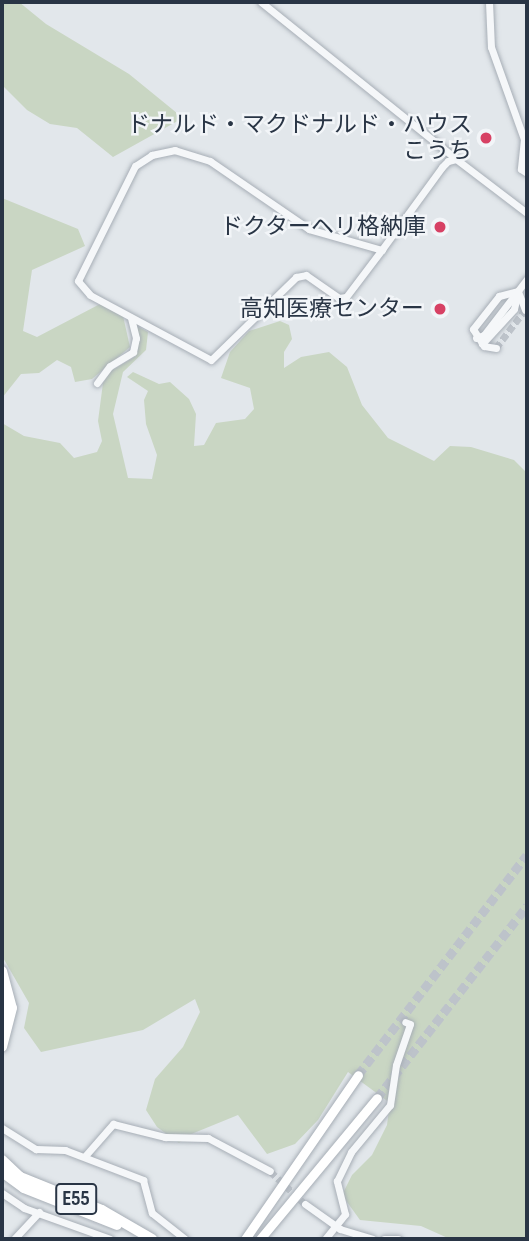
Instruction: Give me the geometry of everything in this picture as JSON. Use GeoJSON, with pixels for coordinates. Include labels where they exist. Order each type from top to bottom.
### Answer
{"type":"FeatureCollection","features":[{"type":"Feature","properties":{"kind":"highway"},"geometry":{"type":"LineString","coordinates":[[2,971],[11,999],[2,1047]]}},
{"type":"Feature","properties":{"kind":"highway"},"geometry":{"type":"LineString","coordinates":[[2,992],[2,1026]]}},
{"type":"Feature","properties":{"kind":"highway","name":"E55"},"geometry":{"type":"LineString","coordinates":[[2,1160],[20,1177],[102,1210],[152,1239]]}},
{"type":"Feature","properties":{"kind":"highway","name":"E55"},"geometry":{"type":"LineString","coordinates":[[2,1171],[24,1188],[83,1210],[142,1239]]}},
{"type":"Feature","properties":{"kind":"main road"},"geometry":{"type":"LineString","coordinates":[[245,1239],[358,1075]]}},
{"type":"Feature","properties":{"kind":"main road"},"geometry":{"type":"LineString","coordinates":[[260,1239],[377,1098]]}},
{"type":"Feature","properties":{"kind":"street"},"geometry":{"type":"LineString","coordinates":[[261,2],[527,213]]}},
{"type":"Feature","properties":{"kind":"street"},"geometry":{"type":"LineString","coordinates":[[489,2],[491,47],[524,139],[522,169],[527,173]]}},
{"type":"Feature","properties":{"kind":"street"},"geometry":{"type":"LineString","coordinates":[[382,250],[309,229],[201,155],[168,150],[135,166],[78,281],[82,290],[211,360],[296,276],[306,275],[343,298],[382,250],[442,167],[457,159]]}},
{"type":"Feature","properties":{"kind":"street"},"geometry":{"type":"LineString","coordinates":[[496,348],[479,341],[473,329],[495,301],[517,290],[527,279]]}},
{"type":"Feature","properties":{"kind":"street"},"geometry":{"type":"LineString","coordinates":[[517,290],[525,310]]}},
{"type":"Feature","properties":{"kind":"street"},"geometry":{"type":"LineString","coordinates":[[479,341],[514,309],[517,290]]}},
{"type":"Feature","properties":{"kind":"street"},"geometry":{"type":"LineString","coordinates":[[97,383],[110,366],[133,352],[136,338],[131,318]]}},
{"type":"Feature","properties":{"kind":"street"},"geometry":{"type":"LineString","coordinates":[[325,1239],[336,1226],[345,1208],[337,1181],[351,1152],[390,1105],[396,1065],[410,1024],[404,1022]]}},
{"type":"Feature","properties":{"kind":"street"},"geometry":{"type":"LineString","coordinates":[[85,1156],[113,1124],[165,1137],[208,1138],[270,1171]]}},
{"type":"Feature","properties":{"kind":"street"},"geometry":{"type":"LineString","coordinates":[[2,1128],[36,1149],[65,1150],[143,1180],[152,1213],[185,1239]]}},
{"type":"Feature","properties":{"kind":"street"},"geometry":{"type":"LineString","coordinates":[[2,1193],[38,1212],[110,1239]]}},
{"type":"Feature","properties":{"kind":"street"},"geometry":{"type":"LineString","coordinates":[[305,1204],[336,1226],[372,1239]]}},
{"type":"Feature","properties":{"kind":"street"},"geometry":{"type":"LineString","coordinates":[[14,1239],[38,1212]]}},
{"type":"Feature","properties":{"kind":"street"},"geometry":{"type":"LineString","coordinates":[[384,1239],[398,1239]]}},
{"type":"Feature","properties":{"kind":"green space"},"geometry":{"type":"Polygon","coordinates":[[[2,2],[19,2],[46,24],[129,74],[183,118],[113,157],[77,128],[50,124],[27,110],[2,85],[2,2]]]}},
{"type":"Feature","properties":{"kind":"green space"},"geometry":{"type":"Polygon","coordinates":[[[2,198],[78,229],[85,246],[32,270],[23,331],[37,337],[100,304],[123,316],[130,347],[92,379],[75,382],[71,367],[57,360],[39,373],[21,374],[2,398],[2,198]]]}},
{"type":"Feature","properties":{"kind":"green space"},"geometry":{"type":"Polygon","coordinates":[[[280,321],[289,325],[292,339],[284,352],[284,368],[301,357],[329,352],[347,367],[362,405],[388,438],[434,461],[450,446],[471,447],[514,460],[527,473],[527,1239],[450,1239],[421,1226],[360,1220],[342,1195],[352,1175],[372,1155],[387,1125],[390,1103],[348,1072],[318,1120],[295,1144],[267,1154],[238,1115],[189,1135],[179,1143],[157,1127],[146,1110],[155,1079],[183,1047],[200,1012],[195,999],[143,1030],[41,1052],[24,1028],[29,1003],[2,956],[2,423],[24,436],[60,443],[74,458],[97,452],[102,441],[98,421],[103,383],[111,371],[136,356],[137,326],[148,332],[146,350],[123,372],[113,414],[128,478],[152,479],[157,455],[146,424],[144,400],[148,391],[127,377],[133,372],[159,384],[170,382],[189,399],[196,414],[194,446],[204,445],[216,423],[245,419],[254,409],[250,388],[221,378],[230,352],[249,331],[280,321]]]}},
{"type":"Feature","properties":{"kind":"tunnel"},"geometry":{"type":"LineString","coordinates":[[496,348],[525,310]]}},
{"type":"Feature","properties":{"kind":"tunnel"},"geometry":{"type":"LineString","coordinates":[[358,1075],[527,855]]}},
{"type":"Feature","properties":{"kind":"tunnel"},"geometry":{"type":"LineString","coordinates":[[377,1098],[527,906]]}},
{"type":"Feature","properties":{"kind":"tunnel"},"geometry":{"type":"LineString","coordinates":[[270,1171],[305,1204]]}},
{"type":"Feature","properties":{"kind":"place","name":"ドナルド・マクドナルド・ハウス こうち"},"geometry":{"type":"Point","coordinates":[486,138]}},
{"type":"Feature","properties":{"kind":"place","name":"ドクターヘリ格納庫"},"geometry":{"type":"Point","coordinates":[440,227]}},
{"type":"Feature","properties":{"kind":"place","name":"高知医療センター"},"geometry":{"type":"Point","coordinates":[440,309]}}]}
